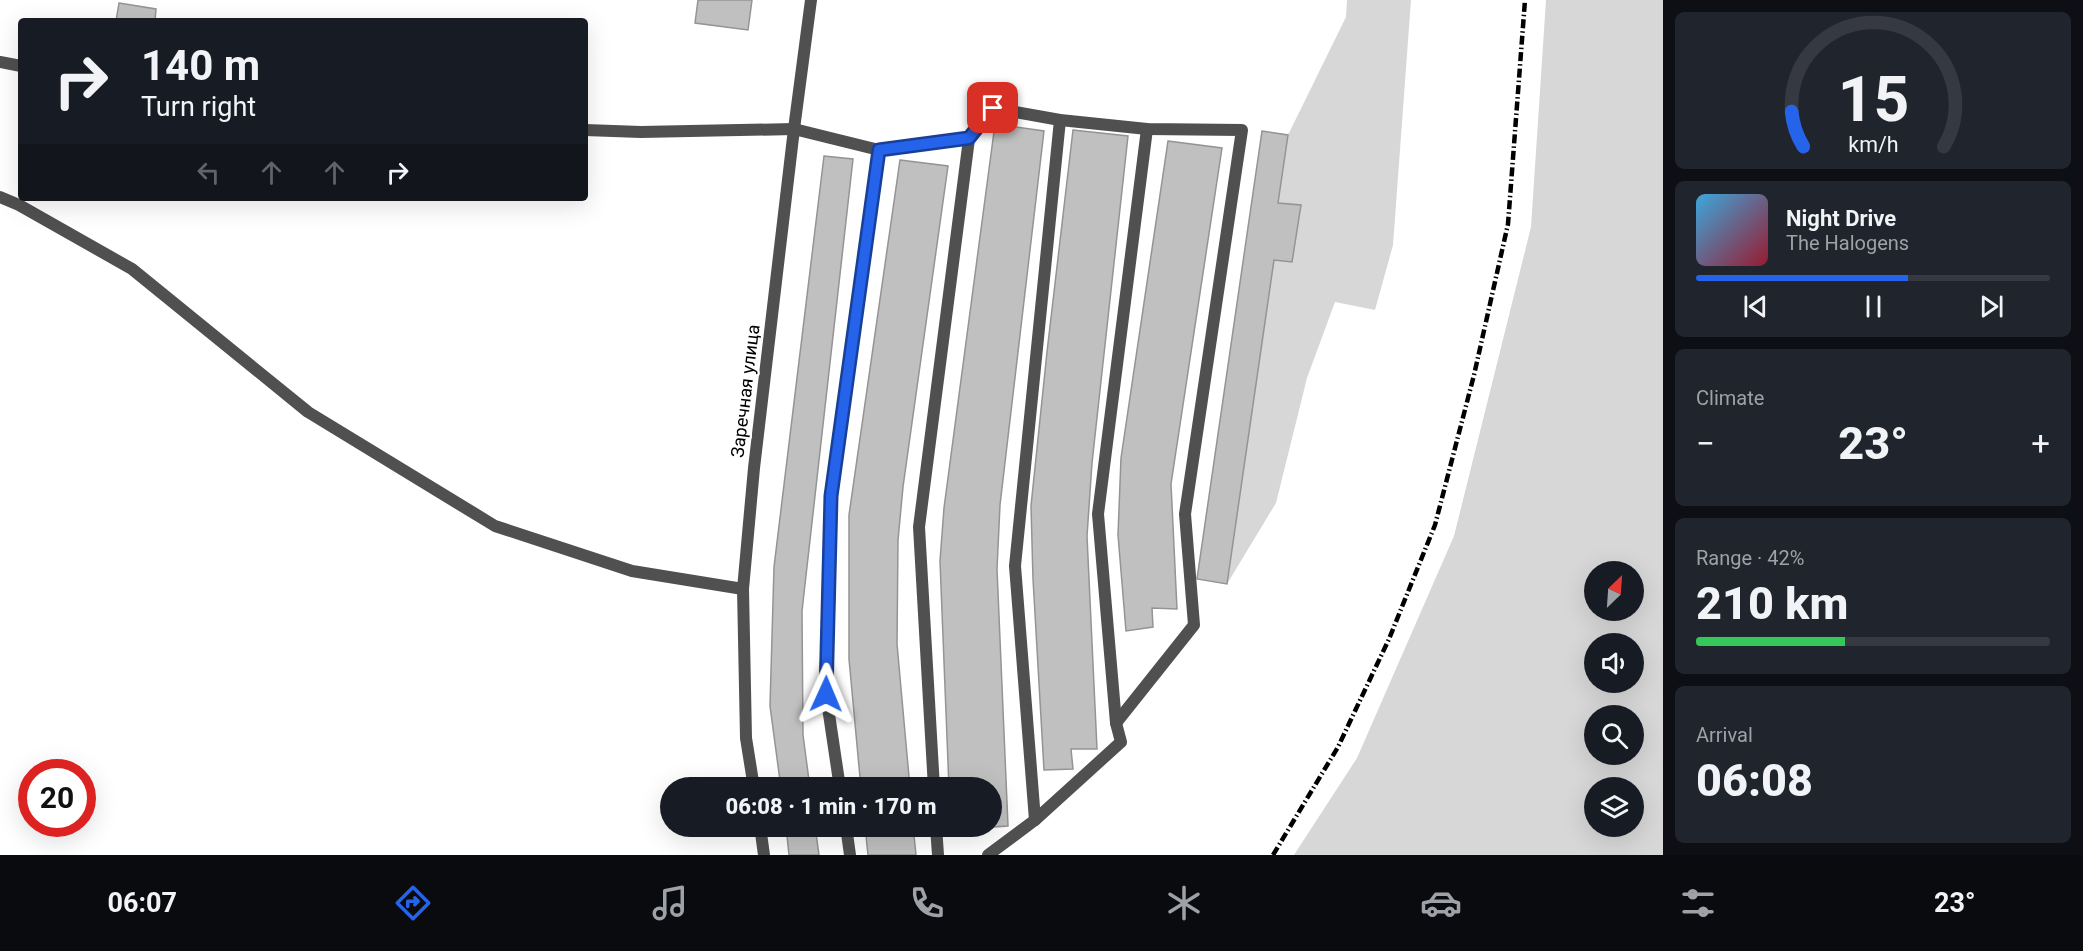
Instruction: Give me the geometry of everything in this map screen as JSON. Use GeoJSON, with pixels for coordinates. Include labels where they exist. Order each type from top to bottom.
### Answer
{"type":"FeatureCollection","features":[{"type":"Feature","properties":{"kind":"street","name":"Заречная улица"},"geometry":{"type":"LineString","coordinates":[[752,777],[746,738],[743,589],[754,468],[811,0]]}},
{"type":"Feature","properties":{"kind":"street"},"geometry":{"type":"LineString","coordinates":[[0,62],[18,65]]}},
{"type":"Feature","properties":{"kind":"street"},"geometry":{"type":"LineString","coordinates":[[933,777],[919,527],[969,138],[993,108],[1060,120],[1148,129],[1242,130],[1185,514],[1194,626],[1116,723]]}},
{"type":"Feature","properties":{"kind":"street"},"geometry":{"type":"LineString","coordinates":[[1035,820],[1015,566],[1060,120]]}},
{"type":"Feature","properties":{"kind":"street"},"geometry":{"type":"LineString","coordinates":[[588,130],[640,132],[794,129],[879,150],[969,138]]}},
{"type":"Feature","properties":{"kind":"street"},"geometry":{"type":"LineString","coordinates":[[988,855],[1035,820],[1121,742],[1116,723],[1098,514],[1148,129]]}},
{"type":"Feature","properties":{"kind":"street"},"geometry":{"type":"LineString","coordinates":[[838,777],[826,694],[831,496],[879,150]]}},
{"type":"Feature","properties":{"kind":"street"},"geometry":{"type":"LineString","coordinates":[[0,197],[132,269],[308,412],[495,526],[632,571],[743,589]]}},
{"type":"Feature","properties":{"kind":"street"},"geometry":{"type":"LineString","coordinates":[[762,837],[764,855]]}},
{"type":"Feature","properties":{"kind":"street"},"geometry":{"type":"LineString","coordinates":[[848,837],[850,855]]}},
{"type":"Feature","properties":{"kind":"street"},"geometry":{"type":"LineString","coordinates":[[937,837],[938,855]]}},
{"type":"Feature","properties":{"kind":"shaded area"},"geometry":{"type":"Polygon","coordinates":[[[1347,0],[1411,0],[1393,245],[1375,310],[1335,302],[1307,378],[1276,503],[1227,584],[1274,260],[1292,262],[1301,206],[1278,203],[1288,135],[1346,17],[1347,0]]]}},
{"type":"Feature","properties":{"kind":"shaded area"},"geometry":{"type":"Polygon","coordinates":[[[1546,0],[1663,0],[1663,855],[1294,855],[1357,758],[1454,536],[1531,227],[1546,0]]]}},
{"type":"Feature","properties":{"kind":"building"},"geometry":{"type":"Polygon","coordinates":[[[698,0],[752,0],[748,30],[695,23],[698,0]]]}},
{"type":"Feature","properties":{"kind":"building"},"geometry":{"type":"Polygon","coordinates":[[[119,3],[156,9],[155,18],[116,18],[119,3]]]}},
{"type":"Feature","properties":{"kind":"building"},"geometry":{"type":"Polygon","coordinates":[[[995,124],[1044,131],[1000,505],[997,569],[1008,826],[1002,826],[1002,777],[949,777],[940,561],[944,508],[995,124]]]}},
{"type":"Feature","properties":{"kind":"building"},"geometry":{"type":"Polygon","coordinates":[[[1073,130],[1128,136],[1092,463],[1087,536],[1097,749],[1071,749],[1073,769],[1044,770],[1031,506],[1073,130]]]}},
{"type":"Feature","properties":{"kind":"building"},"geometry":{"type":"Polygon","coordinates":[[[1262,131],[1288,135],[1278,203],[1301,205],[1292,262],[1274,260],[1227,584],[1197,579],[1262,131]]]}},
{"type":"Feature","properties":{"kind":"building"},"geometry":{"type":"Polygon","coordinates":[[[1168,141],[1222,148],[1171,484],[1177,609],[1152,608],[1153,627],[1126,631],[1118,535],[1121,458],[1168,141]]]}},
{"type":"Feature","properties":{"kind":"building"},"geometry":{"type":"Polygon","coordinates":[[[824,156],[853,159],[802,611],[803,735],[809,777],[780,777],[770,706],[774,567],[824,156]]]}},
{"type":"Feature","properties":{"kind":"building"},"geometry":{"type":"Polygon","coordinates":[[[900,160],[948,166],[903,487],[898,540],[897,644],[909,777],[860,777],[849,659],[849,515],[900,160]]]}},
{"type":"Feature","properties":{"kind":"building"},"geometry":{"type":"Polygon","coordinates":[[[787,837],[817,837],[819,855],[789,855],[787,837]]]}},
{"type":"Feature","properties":{"kind":"building"},"geometry":{"type":"Polygon","coordinates":[[[866,837],[914,837],[916,855],[868,855],[866,837]]]}},
{"type":"Feature","properties":{"kind":"railway"},"geometry":{"type":"LineString","coordinates":[[1273,855],[1338,747],[1389,639],[1435,525],[1474,375],[1508,224],[1525,0]]}},
{"type":"Feature","properties":{"kind":"route"},"geometry":{"type":"LineString","coordinates":[[826,694],[831,496],[879,150],[969,138],[993,108]]}}]}
